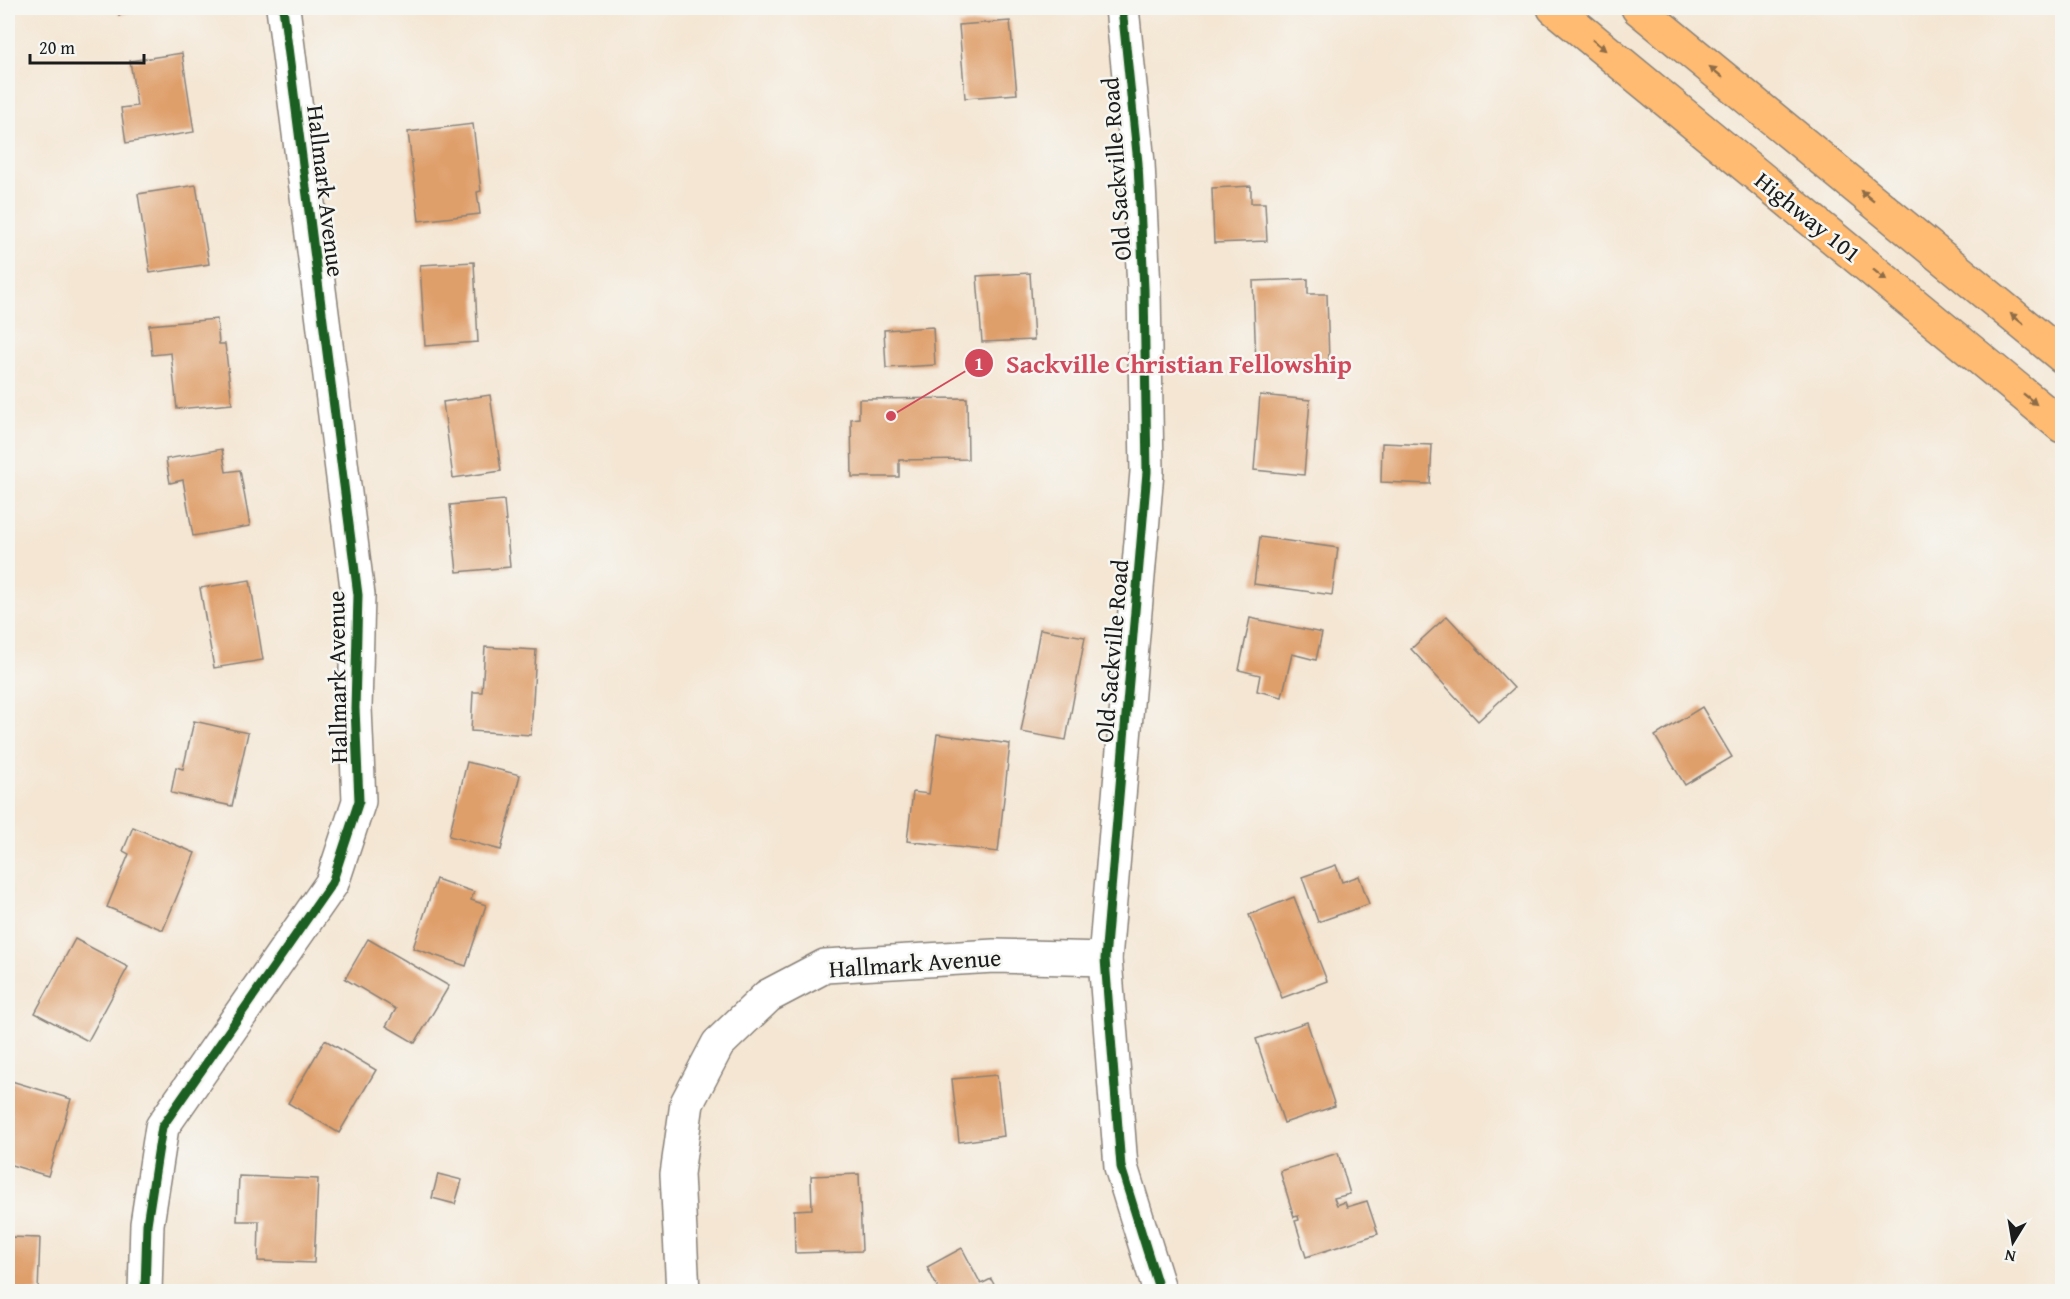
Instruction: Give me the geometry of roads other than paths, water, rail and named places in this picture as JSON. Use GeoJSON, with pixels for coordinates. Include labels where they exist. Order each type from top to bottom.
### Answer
{"type":"FeatureCollection","features":[{"type":"Feature","properties":{"kind":"highway","name":"Highway 101"},"geometry":{"type":"LineString","coordinates":[[1554,8],[2062,426]]}},
{"type":"Feature","properties":{"kind":"highway"},"geometry":{"type":"LineString","coordinates":[[1638,8],[2062,356]]}},
{"type":"Feature","properties":{"kind":"street","name":"Hallmark Avenue"},"geometry":{"type":"LineString","coordinates":[[145,1292],[147,1224],[162,1127],[332,883],[359,801],[355,708],[358,596],[283,8]]}},
{"type":"Feature","properties":{"kind":"street","name":"Old Sackville Road"},"geometry":{"type":"LineString","coordinates":[[1122,8],[1138,163],[1144,289],[1147,472],[1106,959],[1121,1167],[1160,1292]]}},
{"type":"Feature","properties":{"kind":"street","name":"Hallmark Avenue"},"geometry":{"type":"LineString","coordinates":[[683,1292],[677,1174],[687,1103],[718,1044],[768,996],[825,966],[994,956],[1106,959]]}},
{"type":"Feature","properties":{"kind":"place","name":"Sackville Christian Fellowship"},"geometry":{"type":"Point","coordinates":[891,416]}}]}
